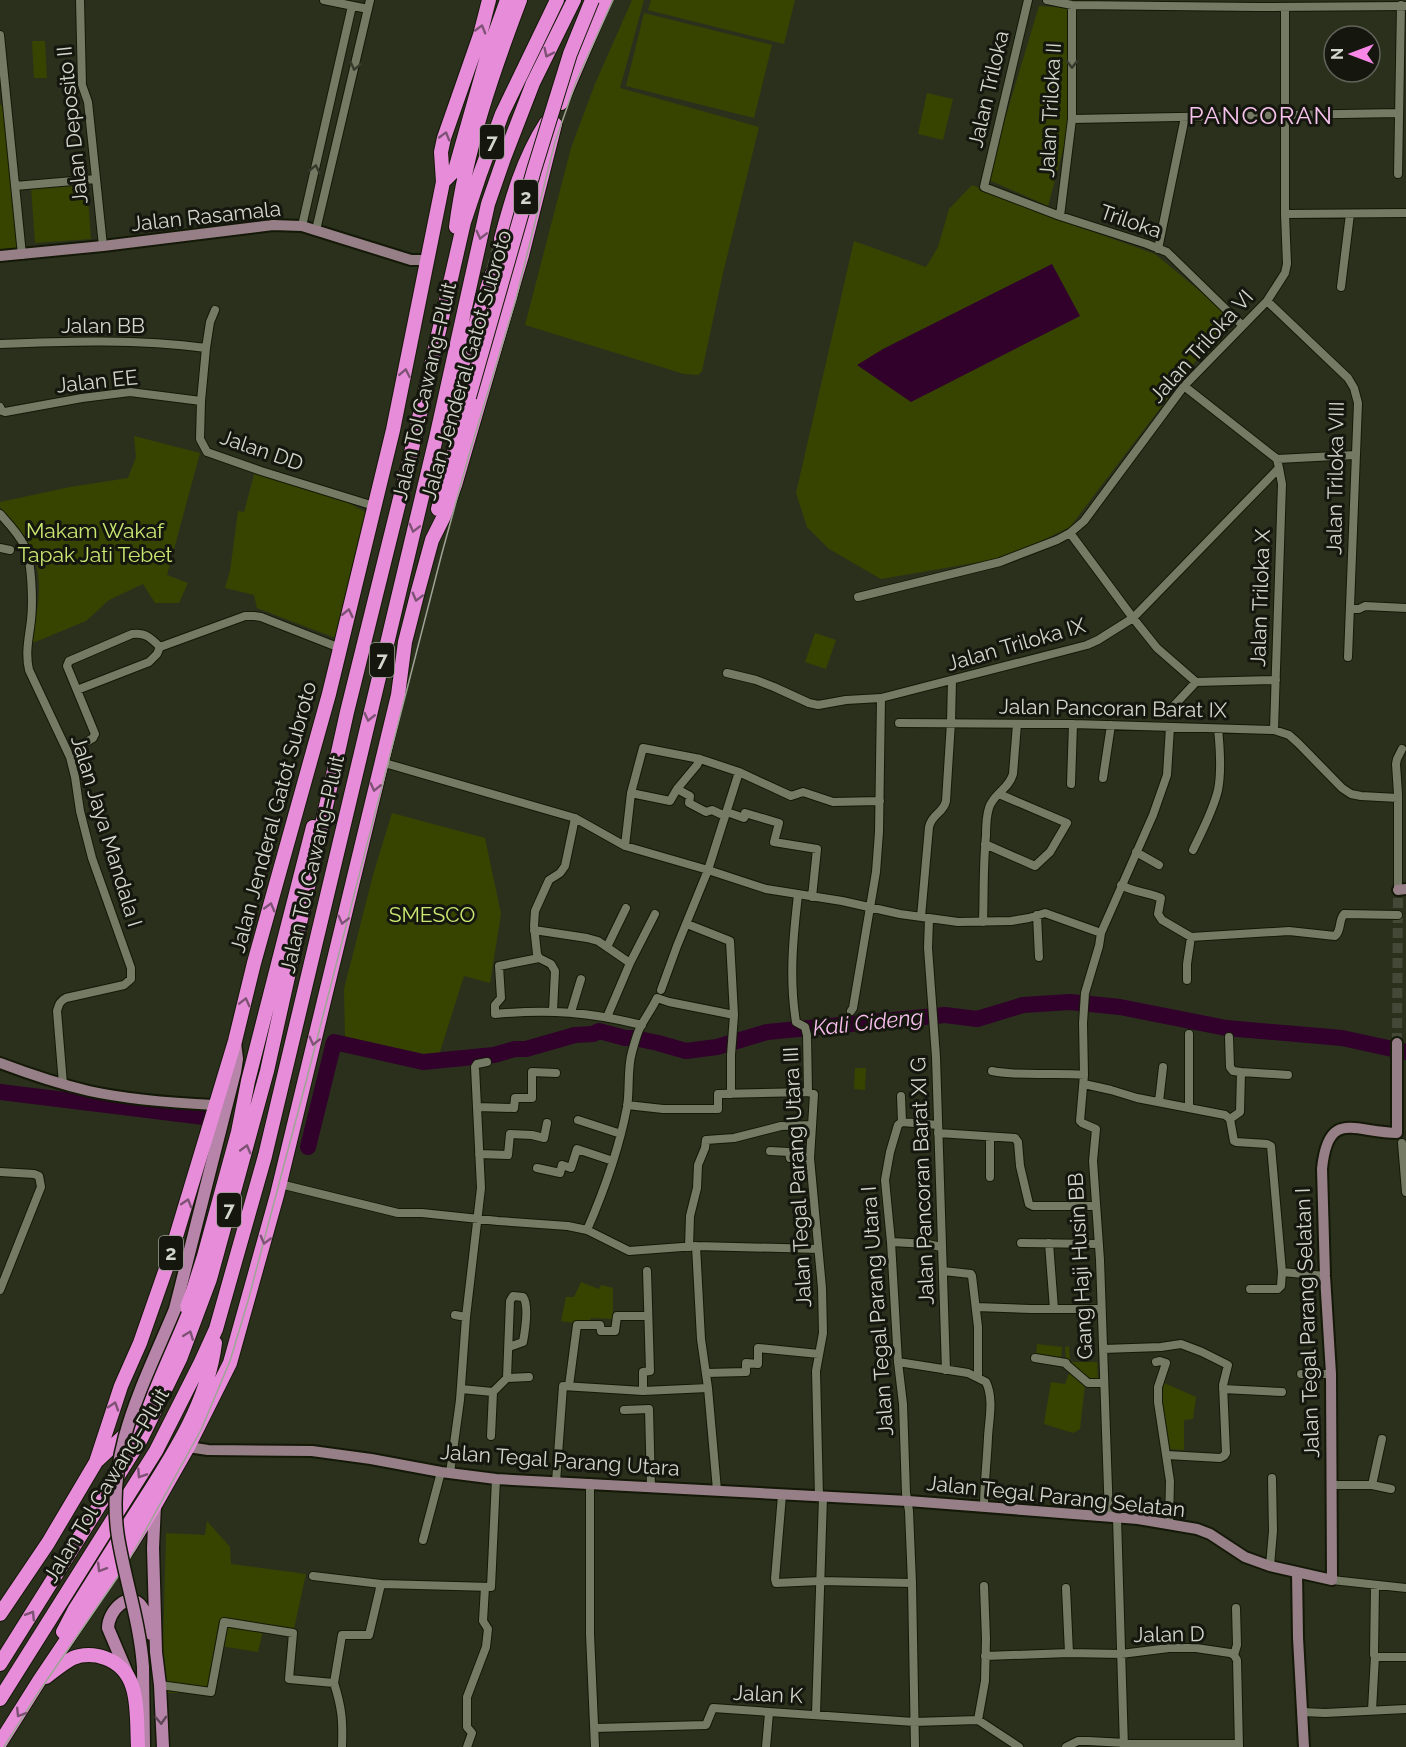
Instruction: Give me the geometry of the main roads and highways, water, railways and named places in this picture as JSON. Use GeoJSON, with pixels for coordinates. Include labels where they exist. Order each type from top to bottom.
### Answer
{"type":"FeatureCollection","features":[{"type":"Feature","properties":{"kind":"highway","name":"Jalan Jenderal Gatot Subroto"},"geometry":{"type":"LineString","coordinates":[[0,1614],[48,1543],[96,1462],[121,1386],[141,1343],[168,1263],[235,1041],[254,963],[329,694],[393,430],[443,182],[441,152],[444,138],[480,35],[489,0]]}},
{"type":"Feature","properties":{"kind":"highway","name":"Jalan Jenderal Gatot Subroto"},"geometry":{"type":"LineString","coordinates":[[443,182],[455,170],[489,50],[507,0]]}},
{"type":"Feature","properties":{"kind":"highway"},"geometry":{"type":"LineString","coordinates":[[448,292],[459,206],[481,110],[520,0]]}},
{"type":"Feature","properties":{"kind":"highway","name":"Jalan Tol Cawang–Pluit"},"geometry":{"type":"LineString","coordinates":[[0,1664],[141,1439],[180,1359],[207,1288],[267,1071],[347,712],[408,466],[464,222],[502,114],[557,0]]}},
{"type":"Feature","properties":{"kind":"highway","name":"Jalan Tol Cawang–Pluit"},"geometry":{"type":"LineString","coordinates":[[0,1699],[156,1451],[216,1329],[265,1156],[436,438],[488,204],[533,83],[574,0]]}},
{"type":"Feature","properties":{"kind":"highway","name":"2"},"geometry":{"type":"LineString","coordinates":[[432,540],[441,497],[534,170],[570,54],[592,0]]}},
{"type":"Feature","properties":{"kind":"highway","name":"Jalan Jenderal Gatot Subroto"},"geometry":{"type":"LineString","coordinates":[[0,1743],[155,1505],[188,1447],[230,1363],[280,1184],[398,695],[405,642],[432,540],[444,516],[458,474],[522,255],[563,95],[605,0]]}},
{"type":"Feature","properties":{"kind":"highway"},"geometry":{"type":"LineString","coordinates":[[501,239],[518,179],[528,154],[563,95]]}},
{"type":"Feature","properties":{"kind":"highway"},"geometry":{"type":"LineString","coordinates":[[436,438],[457,383],[492,274]]}},
{"type":"Feature","properties":{"kind":"highway"},"geometry":{"type":"LineString","coordinates":[[96,1462],[120,1441],[134,1424],[150,1396],[192,1294],[238,1132],[248,1081],[298,880],[347,712]]}},
{"type":"Feature","properties":{"kind":"highway"},"geometry":{"type":"LineString","coordinates":[[176,1306],[186,1290],[207,1224],[231,1121],[248,1081]]}},
{"type":"Feature","properties":{"kind":"highway"},"geometry":{"type":"LineString","coordinates":[[43,1676],[75,1609],[169,1460],[190,1420],[212,1364],[216,1329]]}},
{"type":"Feature","properties":{"kind":"highway"},"geometry":{"type":"LineString","coordinates":[[43,1676],[74,1658],[87,1655],[99,1656],[120,1665],[129,1676],[137,1707],[138,1747]]}},
{"type":"Feature","properties":{"kind":"main road","name":"Jalan Jenderal Gatot Subroto"},"geometry":{"type":"LineString","coordinates":[[144,1747],[142,1650],[118,1534],[116,1503],[121,1447],[142,1383],[176,1306],[235,1072],[237,1059],[235,1041]]}},
{"type":"Feature","properties":{"kind":"main road"},"geometry":{"type":"LineString","coordinates":[[155,1505],[153,1548],[156,1652],[163,1747]]}},
{"type":"Feature","properties":{"kind":"main road"},"geometry":{"type":"LineString","coordinates":[[129,1676],[108,1628],[110,1616],[116,1607],[128,1601],[141,1604],[156,1652]]}},
{"type":"Feature","properties":{"kind":"waterway","name":"Kali Cideng"},"geometry":{"type":"LineString","coordinates":[[308,1147],[334,1042],[423,1062],[494,1055],[599,1031],[686,1051],[717,1047],[767,1032],[945,1015],[977,1019],[1023,1005],[1070,1002],[1120,1007],[1226,1028],[1342,1038],[1406,1052]]}},
{"type":"Feature","properties":{"kind":"waterway"},"geometry":{"type":"LineString","coordinates":[[0,1092],[204,1117]]}},
{"type":"Feature","properties":{"kind":"tunnel"},"geometry":{"type":"LineString","coordinates":[[492,274],[501,239]]}},
{"type":"Feature","properties":{"kind":"tunnel"},"geometry":{"type":"LineString","coordinates":[[1397,1043],[1398,890]]}},
{"type":"Feature","properties":{"kind":"tram line"},"geometry":{"type":"LineString","coordinates":[[4,1747],[38,1693],[126,1565],[201,1430],[230,1361],[307,1078],[442,553],[516,299],[555,142],[576,82],[613,0]]}},
{"type":"Feature","properties":{"kind":"district","name":"PANCORAN"},"geometry":{"type":"Point","coordinates":[1261,115]}},
{"type":"Feature","properties":{"kind":"park label","name":"Makam Wakaf Tapak Jati Tebet"},"geometry":{"type":"Point","coordinates":[95,542]}},
{"type":"Feature","properties":{"kind":"park label","name":"SMESCO"},"geometry":{"type":"Point","coordinates":[432,914]}}]}
